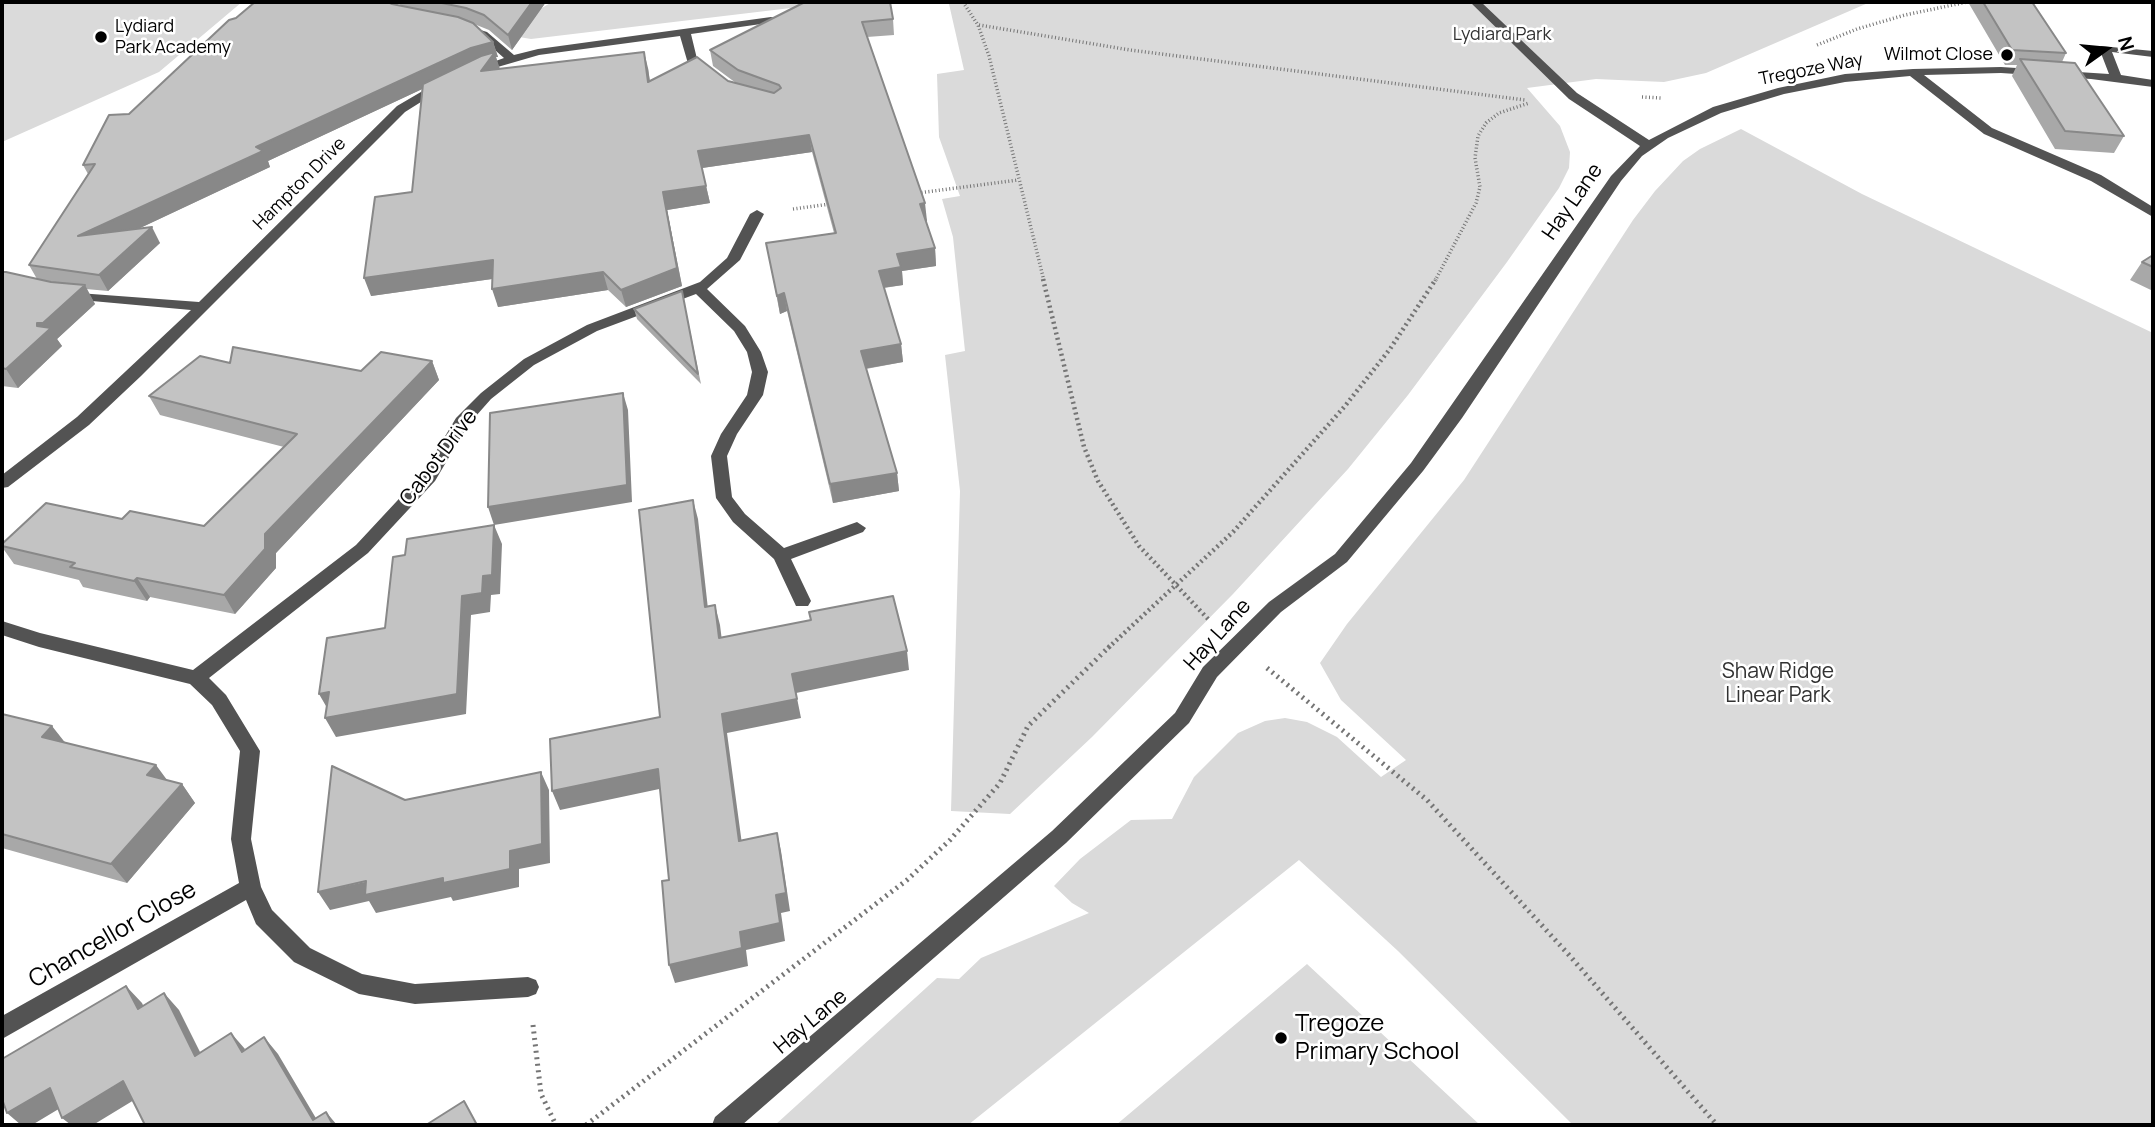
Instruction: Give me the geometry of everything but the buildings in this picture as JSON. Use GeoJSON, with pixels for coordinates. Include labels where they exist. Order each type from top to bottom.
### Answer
{"type":"FeatureCollection","features":[{"type":"Feature","properties":{"kind":"street"},"geometry":{"type":"LineString","coordinates":[[1475,2],[1573,96],[1620,130],[1650,145]]}},
{"type":"Feature","properties":{"kind":"street","name":"Hampton Drive"},"geometry":{"type":"LineString","coordinates":[[2,482],[83,421],[401,109],[449,82],[510,58],[565,47],[771,20]]}},
{"type":"Feature","properties":{"kind":"street"},"geometry":{"type":"LineString","coordinates":[[466,27],[483,34],[510,58]]}},
{"type":"Feature","properties":{"kind":"street"},"geometry":{"type":"LineString","coordinates":[[685,32],[693,65],[706,69],[718,80]]}},
{"type":"Feature","properties":{"kind":"street"},"geometry":{"type":"LineString","coordinates":[[2116,78],[2105,48],[2153,54]]}},
{"type":"Feature","properties":{"kind":"street","name":"Tregoze Way"},"geometry":{"type":"LineString","coordinates":[[1650,145],[1695,119],[1760,97],[1845,78],[1913,72],[2042,71],[2153,83]]}},
{"type":"Feature","properties":{"kind":"street"},"geometry":{"type":"LineString","coordinates":[[1913,72],[1987,131],[2096,178],[2153,213]]}},
{"type":"Feature","properties":{"kind":"street","name":"Hay Lane"},"geometry":{"type":"LineString","coordinates":[[724,1125],[1059,837],[1182,718],[1205,679],[1285,598],[1341,558],[1392,498],[1456,414],[1616,179],[1630,161],[1650,145]]}},
{"type":"Feature","properties":{"kind":"street","name":"Cabot Drive"},"geometry":{"type":"LineString","coordinates":[[196,678],[362,549],[429,477],[462,422],[486,396],[529,362],[592,328],[705,285],[733,260],[757,214]]}},
{"type":"Feature","properties":{"kind":"street"},"geometry":{"type":"LineString","coordinates":[[698,288],[740,329],[754,352],[760,372],[755,395],[719,456],[724,498],[738,518],[781,556],[802,601]]}},
{"type":"Feature","properties":{"kind":"street"},"geometry":{"type":"LineString","coordinates":[[50,292],[202,307]]}},
{"type":"Feature","properties":{"kind":"street"},"geometry":{"type":"LineString","coordinates":[[781,556],[857,528]]}},
{"type":"Feature","properties":{"kind":"street"},"geometry":{"type":"LineString","coordinates":[[2,628],[39,640],[196,678],[219,700],[250,751],[242,839],[250,887],[264,917],[302,955],[359,984],[415,994],[528,987]]}},
{"type":"Feature","properties":{"kind":"street","name":"Chancellor Close"},"geometry":{"type":"LineString","coordinates":[[2,1028],[250,887]]}},
{"type":"Feature","properties":{"kind":"path"},"geometry":{"type":"LineString","coordinates":[[963,2],[978,25],[989,56],[1084,447],[1098,481],[1118,515],[1139,546],[1193,605],[1238,645],[1379,757],[1427,800],[1569,954],[1717,1125]]}},
{"type":"Feature","properties":{"kind":"path"},"geometry":{"type":"LineString","coordinates":[[586,1125],[907,880],[950,840],[1000,783],[1028,726],[1052,700],[1233,532],[1278,483],[1390,349],[1432,287],[1476,203],[1480,187],[1475,158],[1478,136],[1486,123],[1499,113],[1536,101],[1130,50],[978,25]]}},
{"type":"Feature","properties":{"kind":"path"},"geometry":{"type":"LineString","coordinates":[[915,193],[1018,180]]}},
{"type":"Feature","properties":{"kind":"path"},"geometry":{"type":"LineString","coordinates":[[757,214],[838,203]]}},
{"type":"Feature","properties":{"kind":"path"},"geometry":{"type":"LineString","coordinates":[[528,987],[541,1094],[556,1125]]}},
{"type":"Feature","properties":{"kind":"green space","name":"Lydiard Park Academy"},"geometry":{"type":"Polygon","coordinates":[[[2,2],[242,2],[159,72],[2,142],[2,2]]]}},
{"type":"Feature","properties":{"kind":"green space"},"geometry":{"type":"Polygon","coordinates":[[[552,2],[814,2],[816,5],[531,39],[513,36],[505,30],[552,2]]]}},
{"type":"Feature","properties":{"kind":"green space","name":"Lydiard Park"},"geometry":{"type":"Polygon","coordinates":[[[1918,2],[1868,3],[1706,73],[1664,82],[1596,79],[1527,88],[1560,126],[1570,152],[1569,168],[1559,188],[1507,262],[1408,395],[1348,469],[1233,594],[1092,737],[1010,814],[951,811],[960,491],[945,355],[965,351],[953,237],[942,199],[960,196],[939,137],[937,74],[964,70],[949,4],[1918,2]]]}},
{"type":"Feature","properties":{"kind":"green space","name":"Shaw Ridge Linear Park"},"geometry":{"type":"Polygon","coordinates":[[[1741,129],[1862,194],[2153,333],[2153,1125],[1573,1125],[1398,951],[1299,860],[968,1125],[775,1125],[937,978],[959,979],[981,958],[1089,913],[1072,903],[1054,886],[1080,859],[1131,820],[1172,819],[1194,777],[1238,733],[1265,721],[1285,718],[1307,722],[1337,737],[1381,777],[1406,760],[1341,700],[1320,663],[1347,624],[1464,480],[1633,220],[1655,191],[1683,161],[1700,149],[1741,129]]]}},
{"type":"Feature","properties":{"kind":"green space"},"geometry":{"type":"Polygon","coordinates":[[[1307,964],[1480,1125],[1116,1125],[1307,964]]]}},
{"type":"Feature","properties":{"kind":"place","name":"Lydiard Park Academy"},"geometry":{"type":"Point","coordinates":[101,37]}},
{"type":"Feature","properties":{"kind":"place","name":"Wilmot Close"},"geometry":{"type":"Point","coordinates":[2007,55]}},
{"type":"Feature","properties":{"kind":"place","name":"Tregoze Primary School"},"geometry":{"type":"Point","coordinates":[1281,1038]}}]}
